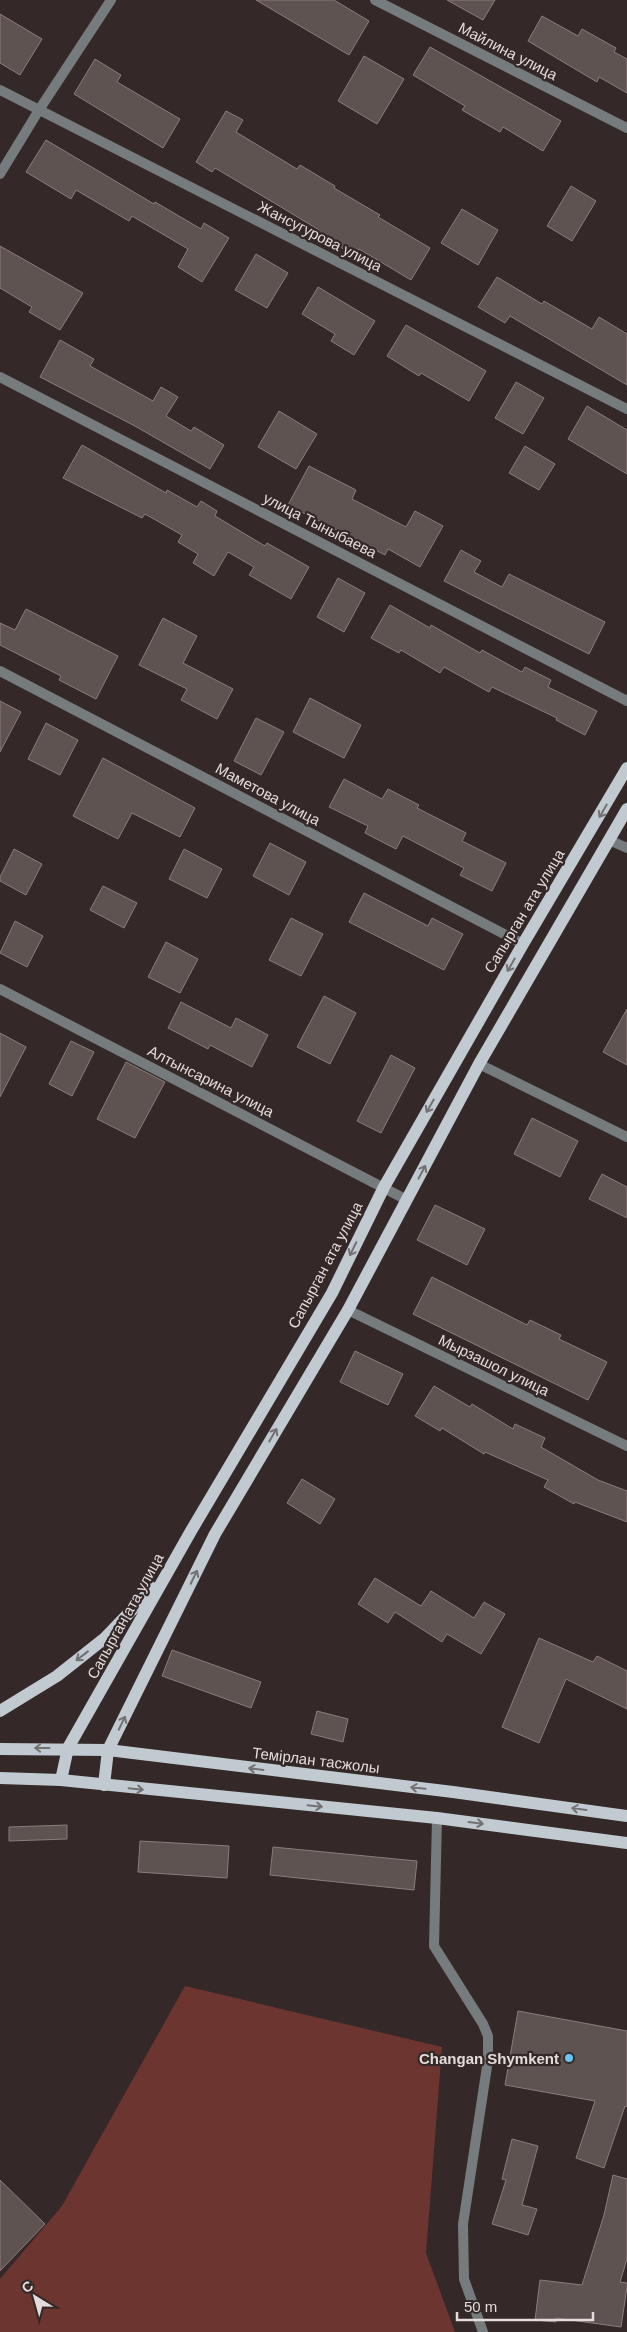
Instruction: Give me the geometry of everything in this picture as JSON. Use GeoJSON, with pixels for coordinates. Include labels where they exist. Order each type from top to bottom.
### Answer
{"type":"FeatureCollection","features":[{"type":"Feature","properties":{"kind":"main road","name":"Сапырган ата улица"},"geometry":{"type":"LineString","coordinates":[[61,1780],[68,1748],[167,1574],[332,1293],[384,1187],[523,944],[627,768]]}},
{"type":"Feature","properties":{"kind":"main road"},"geometry":{"type":"LineString","coordinates":[[104,1785],[108,1750],[215,1534],[348,1310],[479,1064],[540,955],[627,809]]}},
{"type":"Feature","properties":{"kind":"main road"},"geometry":{"type":"LineString","coordinates":[[0,1711],[57,1676],[105,1638],[167,1574]]}},
{"type":"Feature","properties":{"kind":"main road","name":"Темірлан тасжолы"},"geometry":{"type":"LineString","coordinates":[[0,1748],[108,1750],[453,1792],[627,1816]]}},
{"type":"Feature","properties":{"kind":"main road"},"geometry":{"type":"LineString","coordinates":[[0,1778],[61,1780],[437,1818],[627,1843]]}},
{"type":"Feature","properties":{"kind":"street"},"geometry":{"type":"LineString","coordinates":[[0,174],[39,110],[111,0]]}},
{"type":"Feature","properties":{"kind":"street","name":"Майлина улица"},"geometry":{"type":"LineString","coordinates":[[375,0],[627,128]]}},
{"type":"Feature","properties":{"kind":"street","name":"Жансугурова улица"},"geometry":{"type":"LineString","coordinates":[[0,90],[627,409]]}},
{"type":"Feature","properties":{"kind":"street","name":"улица Тыныбаева"},"geometry":{"type":"LineString","coordinates":[[0,377],[627,701]]}},
{"type":"Feature","properties":{"kind":"street","name":"Маметова улица"},"geometry":{"type":"LineString","coordinates":[[0,671],[523,944]]}},
{"type":"Feature","properties":{"kind":"street"},"geometry":{"type":"LineString","coordinates":[[609,840],[627,848]]}},
{"type":"Feature","properties":{"kind":"street","name":"Алтынсарина улица"},"geometry":{"type":"LineString","coordinates":[[0,989],[407,1200]]}},
{"type":"Feature","properties":{"kind":"street"},"geometry":{"type":"LineString","coordinates":[[479,1064],[627,1137]]}},
{"type":"Feature","properties":{"kind":"street","name":"Мырзашол улица"},"geometry":{"type":"LineString","coordinates":[[348,1310],[627,1446]]}},
{"type":"Feature","properties":{"kind":"street"},"geometry":{"type":"LineString","coordinates":[[437,1818],[434,1946],[483,2024],[488,2036],[488,2060],[463,2224],[464,2279],[483,2332]]}},
{"type":"Feature","properties":{"kind":"shaded area"},"geometry":{"type":"Polygon","coordinates":[[[185,1986],[442,2047],[426,2253],[455,2332],[0,2332],[0,2279],[62,2206],[185,1986]]]}},
{"type":"Feature","properties":{"kind":"building"},"geometry":{"type":"Polygon","coordinates":[[[256,0],[334,0],[369,21],[349,55],[256,0]]]}},
{"type":"Feature","properties":{"kind":"building"},"geometry":{"type":"Polygon","coordinates":[[[447,0],[495,0],[483,20],[447,0]]]}},
{"type":"Feature","properties":{"kind":"building"},"geometry":{"type":"Polygon","coordinates":[[[0,14],[42,39],[20,75],[0,63],[0,14]]]}},
{"type":"Feature","properties":{"kind":"building"},"geometry":{"type":"Polygon","coordinates":[[[542,16],[578,36],[582,29],[616,48],[614,52],[627,59],[627,93],[599,77],[597,82],[528,41],[542,16]]]}},
{"type":"Feature","properties":{"kind":"building"},"geometry":{"type":"Polygon","coordinates":[[[430,47],[561,121],[543,151],[503,127],[500,132],[462,110],[465,106],[413,75],[430,47]]]}},
{"type":"Feature","properties":{"kind":"building"},"geometry":{"type":"Polygon","coordinates":[[[364,56],[404,79],[377,124],[338,101],[364,56]]]}},
{"type":"Feature","properties":{"kind":"building"},"geometry":{"type":"Polygon","coordinates":[[[95,59],[121,75],[117,82],[180,119],[163,148],[74,94],[95,59]]]}},
{"type":"Feature","properties":{"kind":"building"},"geometry":{"type":"Polygon","coordinates":[[[226,111],[243,120],[236,132],[297,169],[300,165],[380,215],[378,217],[430,248],[411,280],[359,249],[355,256],[317,233],[319,230],[276,204],[215,168],[212,172],[196,162],[226,111]]]}},
{"type":"Feature","properties":{"kind":"building"},"geometry":{"type":"Polygon","coordinates":[[[46,140],[154,204],[155,202],[201,229],[204,223],[229,238],[202,282],[178,267],[188,249],[132,216],[129,221],[76,190],[71,199],[26,172],[46,140]]]}},
{"type":"Feature","properties":{"kind":"building"},"geometry":{"type":"Polygon","coordinates":[[[571,186],[596,201],[572,241],[547,226],[571,186]]]}},
{"type":"Feature","properties":{"kind":"building"},"geometry":{"type":"Polygon","coordinates":[[[462,209],[498,230],[478,265],[441,243],[462,209]]]}},
{"type":"Feature","properties":{"kind":"building"},"geometry":{"type":"Polygon","coordinates":[[[0,246],[83,293],[60,330],[29,312],[32,307],[0,288],[0,246]]]}},
{"type":"Feature","properties":{"kind":"building"},"geometry":{"type":"Polygon","coordinates":[[[256,254],[288,273],[267,308],[235,290],[256,254]]]}},
{"type":"Feature","properties":{"kind":"building"},"geometry":{"type":"Polygon","coordinates":[[[497,277],[542,304],[544,301],[592,329],[599,317],[627,334],[627,385],[510,316],[505,323],[478,307],[497,277]]]}},
{"type":"Feature","properties":{"kind":"building"},"geometry":{"type":"Polygon","coordinates":[[[318,287],[375,321],[354,355],[331,341],[335,334],[302,314],[318,287]]]}},
{"type":"Feature","properties":{"kind":"building"},"geometry":{"type":"Polygon","coordinates":[[[406,325],[486,371],[469,401],[421,373],[419,376],[387,356],[406,325]]]}},
{"type":"Feature","properties":{"kind":"building"},"geometry":{"type":"Polygon","coordinates":[[[60,340],[94,359],[90,366],[153,401],[161,387],[178,397],[166,416],[191,431],[194,427],[224,445],[210,469],[133,425],[40,377],[60,340]]]}},
{"type":"Feature","properties":{"kind":"building"},"geometry":{"type":"Polygon","coordinates":[[[516,382],[544,398],[523,434],[495,418],[516,382]]]}},
{"type":"Feature","properties":{"kind":"building"},"geometry":{"type":"Polygon","coordinates":[[[587,406],[627,430],[627,474],[568,439],[587,406]]]}},
{"type":"Feature","properties":{"kind":"building"},"geometry":{"type":"Polygon","coordinates":[[[279,411],[317,434],[296,469],[258,447],[279,411]]]}},
{"type":"Feature","properties":{"kind":"building"},"geometry":{"type":"Polygon","coordinates":[[[82,445],[166,493],[167,490],[197,507],[201,501],[217,511],[215,516],[265,546],[267,543],[309,567],[291,599],[249,575],[254,567],[228,552],[214,576],[193,563],[198,554],[178,542],[182,535],[145,514],[142,518],[63,478],[82,445]]]}},
{"type":"Feature","properties":{"kind":"building"},"geometry":{"type":"Polygon","coordinates":[[[525,446],[555,464],[539,490],[509,473],[525,446]]]}},
{"type":"Feature","properties":{"kind":"building"},"geometry":{"type":"Polygon","coordinates":[[[309,466],[356,490],[352,499],[406,527],[415,511],[443,526],[420,567],[388,549],[385,555],[288,505],[309,466]]]}},
{"type":"Feature","properties":{"kind":"building"},"geometry":{"type":"Polygon","coordinates":[[[461,550],[481,561],[474,572],[502,587],[509,574],[605,622],[589,654],[444,581],[461,550]]]}},
{"type":"Feature","properties":{"kind":"building"},"geometry":{"type":"Polygon","coordinates":[[[338,578],[365,593],[344,632],[317,617],[338,578]]]}},
{"type":"Feature","properties":{"kind":"building"},"geometry":{"type":"Polygon","coordinates":[[[390,605],[430,628],[431,625],[480,653],[482,650],[522,672],[525,667],[551,680],[548,687],[597,711],[585,735],[556,720],[557,718],[492,687],[489,692],[444,667],[440,673],[401,650],[399,653],[371,638],[390,605]]]}},
{"type":"Feature","properties":{"kind":"building"},"geometry":{"type":"Polygon","coordinates":[[[26,609],[118,656],[96,699],[59,680],[61,676],[0,645],[0,623],[15,630],[26,609]]]}},
{"type":"Feature","properties":{"kind":"building"},"geometry":{"type":"Polygon","coordinates":[[[163,618],[197,636],[183,663],[233,689],[217,719],[181,700],[187,689],[139,665],[163,618]]]}},
{"type":"Feature","properties":{"kind":"building"},"geometry":{"type":"Polygon","coordinates":[[[310,698],[361,725],[344,758],[293,732],[310,698]]]}},
{"type":"Feature","properties":{"kind":"building"},"geometry":{"type":"Polygon","coordinates":[[[0,701],[21,712],[0,752],[0,701]]]}},
{"type":"Feature","properties":{"kind":"building"},"geometry":{"type":"Polygon","coordinates":[[[256,718],[284,732],[261,775],[234,761],[256,718]]]}},
{"type":"Feature","properties":{"kind":"building"},"geometry":{"type":"Polygon","coordinates":[[[46,723],[78,740],[60,775],[28,759],[46,723]]]}},
{"type":"Feature","properties":{"kind":"building"},"geometry":{"type":"Polygon","coordinates":[[[103,758],[195,808],[180,837],[132,813],[118,839],[73,816],[103,758]]]}},
{"type":"Feature","properties":{"kind":"building"},"geometry":{"type":"Polygon","coordinates":[[[344,779],[382,799],[388,789],[419,805],[417,808],[466,833],[462,841],[506,863],[492,891],[460,875],[464,868],[403,836],[396,849],[365,833],[368,826],[329,807],[344,779]]]}},
{"type":"Feature","properties":{"kind":"building"},"geometry":{"type":"Polygon","coordinates":[[[270,843],[306,862],[289,895],[253,876],[270,843]]]}},
{"type":"Feature","properties":{"kind":"building"},"geometry":{"type":"Polygon","coordinates":[[[14,849],[42,864],[26,895],[0,881],[0,877],[14,849]]]}},
{"type":"Feature","properties":{"kind":"building"},"geometry":{"type":"Polygon","coordinates":[[[184,849],[222,869],[207,898],[169,879],[184,849]]]}},
{"type":"Feature","properties":{"kind":"building"},"geometry":{"type":"Polygon","coordinates":[[[103,886],[137,903],[124,928],[90,910],[103,886]]]}},
{"type":"Feature","properties":{"kind":"building"},"geometry":{"type":"Polygon","coordinates":[[[364,893],[428,926],[432,918],[463,934],[444,970],[349,922],[364,893]]]}},
{"type":"Feature","properties":{"kind":"building"},"geometry":{"type":"Polygon","coordinates":[[[291,918],[323,934],[301,976],[269,960],[291,918]]]}},
{"type":"Feature","properties":{"kind":"building"},"geometry":{"type":"Polygon","coordinates":[[[15,921],[43,936],[27,967],[0,953],[15,921]]]}},
{"type":"Feature","properties":{"kind":"building"},"geometry":{"type":"Polygon","coordinates":[[[166,942],[198,959],[180,993],[148,977],[166,942]]]}},
{"type":"Feature","properties":{"kind":"building"},"geometry":{"type":"Polygon","coordinates":[[[324,996],[356,1013],[330,1064],[297,1047],[324,996]]]}},
{"type":"Feature","properties":{"kind":"building"},"geometry":{"type":"Polygon","coordinates":[[[181,1002],[231,1028],[236,1018],[268,1035],[252,1067],[210,1045],[208,1049],[168,1028],[181,1002]]]}},
{"type":"Feature","properties":{"kind":"building"},"geometry":{"type":"Polygon","coordinates":[[[627,1009],[627,1065],[603,1052],[627,1009]]]}},
{"type":"Feature","properties":{"kind":"building"},"geometry":{"type":"Polygon","coordinates":[[[0,1033],[26,1047],[0,1097],[0,1033]]]}},
{"type":"Feature","properties":{"kind":"building"},"geometry":{"type":"Polygon","coordinates":[[[71,1041],[94,1052],[72,1096],[49,1084],[71,1041]]]}},
{"type":"Feature","properties":{"kind":"building"},"geometry":{"type":"Polygon","coordinates":[[[391,1055],[415,1068],[381,1133],[357,1121],[391,1055]]]}},
{"type":"Feature","properties":{"kind":"building"},"geometry":{"type":"Polygon","coordinates":[[[126,1062],[165,1082],[135,1138],[97,1119],[126,1062]]]}},
{"type":"Feature","properties":{"kind":"building"},"geometry":{"type":"Polygon","coordinates":[[[532,1118],[578,1141],[560,1177],[514,1154],[532,1118]]]}},
{"type":"Feature","properties":{"kind":"building"},"geometry":{"type":"Polygon","coordinates":[[[602,1174],[627,1187],[627,1218],[589,1199],[602,1174]]]}},
{"type":"Feature","properties":{"kind":"building"},"geometry":{"type":"Polygon","coordinates":[[[435,1205],[485,1229],[467,1265],[417,1240],[435,1205]]]}},
{"type":"Feature","properties":{"kind":"building"},"geometry":{"type":"Polygon","coordinates":[[[432,1277],[527,1325],[530,1320],[561,1335],[559,1339],[607,1362],[588,1400],[413,1314],[432,1277]]]}},
{"type":"Feature","properties":{"kind":"building"},"geometry":{"type":"Polygon","coordinates":[[[355,1351],[403,1374],[388,1405],[340,1382],[355,1351]]]}},
{"type":"Feature","properties":{"kind":"building"},"geometry":{"type":"Polygon","coordinates":[[[434,1386],[470,1407],[472,1404],[513,1429],[515,1424],[545,1438],[541,1447],[598,1480],[627,1491],[627,1522],[575,1502],[574,1504],[544,1487],[548,1480],[485,1452],[484,1454],[442,1428],[440,1431],[415,1416],[434,1386]]]}},
{"type":"Feature","properties":{"kind":"building"},"geometry":{"type":"Polygon","coordinates":[[[302,1479],[335,1499],[320,1524],[287,1503],[302,1479]]]}},
{"type":"Feature","properties":{"kind":"building"},"geometry":{"type":"Polygon","coordinates":[[[375,1578],[421,1606],[431,1591],[474,1618],[484,1602],[505,1614],[481,1654],[447,1634],[442,1642],[395,1612],[388,1623],[358,1604],[375,1578]]]}},
{"type":"Feature","properties":{"kind":"building"},"geometry":{"type":"Polygon","coordinates":[[[539,1638],[593,1662],[597,1656],[627,1671],[627,1709],[566,1679],[539,1743],[502,1727],[539,1638]]]}},
{"type":"Feature","properties":{"kind":"building"},"geometry":{"type":"Polygon","coordinates":[[[172,1650],[261,1682],[251,1708],[162,1676],[172,1650]]]}},
{"type":"Feature","properties":{"kind":"building"},"geometry":{"type":"Polygon","coordinates":[[[317,1711],[348,1719],[343,1742],[311,1734],[317,1711]]]}},
{"type":"Feature","properties":{"kind":"building"},"geometry":{"type":"Polygon","coordinates":[[[67,1825],[67,1839],[9,1841],[9,1827],[67,1825]]]}},
{"type":"Feature","properties":{"kind":"building"},"geometry":{"type":"Polygon","coordinates":[[[140,1841],[229,1846],[227,1878],[138,1872],[140,1841]]]}},
{"type":"Feature","properties":{"kind":"building"},"geometry":{"type":"Polygon","coordinates":[[[273,1847],[417,1861],[414,1890],[270,1875],[273,1847]]]}},
{"type":"Feature","properties":{"kind":"building","name":"Changan Shymkent"},"geometry":{"type":"Polygon","coordinates":[[[518,2011],[627,2031],[627,2107],[625,2106],[604,2168],[576,2158],[595,2101],[505,2085],[518,2011]]]}},
{"type":"Feature","properties":{"kind":"building"},"geometry":{"type":"Polygon","coordinates":[[[512,2139],[538,2146],[522,2205],[537,2209],[528,2235],[492,2224],[506,2180],[502,2179],[512,2139]]]}},
{"type":"Feature","properties":{"kind":"building"},"geometry":{"type":"Polygon","coordinates":[[[613,2175],[627,2179],[627,2259],[620,2282],[627,2283],[627,2287],[621,2327],[556,2318],[556,2322],[535,2320],[540,2280],[582,2285],[604,2215],[613,2175]]]}},
{"type":"Feature","properties":{"kind":"building"},"geometry":{"type":"Polygon","coordinates":[[[0,2180],[45,2224],[0,2271],[0,2180]]]}},
{"type":"Feature","properties":{"kind":"place","name":"Changan Shymkent"},"geometry":{"type":"Point","coordinates":[569,2058]}}]}
